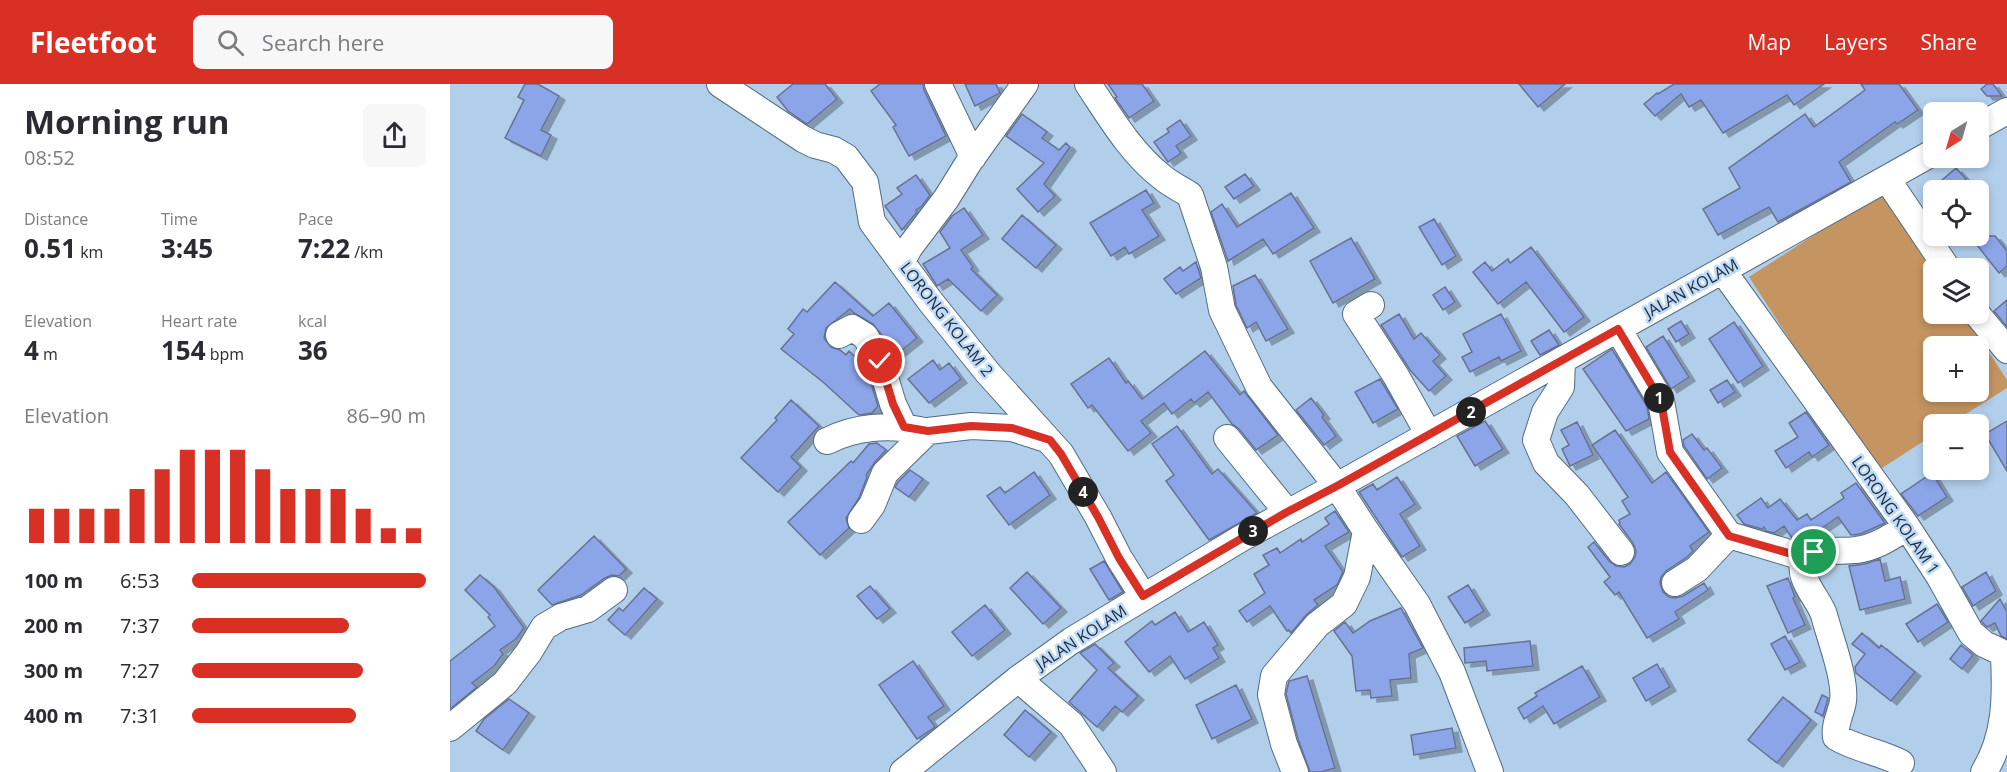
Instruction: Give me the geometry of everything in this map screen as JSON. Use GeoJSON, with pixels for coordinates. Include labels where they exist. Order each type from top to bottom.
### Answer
{"type":"FeatureCollection","features":[{"type":"Feature","properties":{"kind":"street","name":"LORONG KOLAM 2"},"geometry":{"type":"LineString","coordinates":[[720,84],[803,139],[834,150],[846,157],[865,182],[872,222],[930,301],[988,373],[1061,454],[1143,596]]}},
{"type":"Feature","properties":{"kind":"street"},"geometry":{"type":"LineString","coordinates":[[938,84],[973,157]]}},
{"type":"Feature","properties":{"kind":"street"},"geometry":{"type":"LineString","coordinates":[[902,261],[1025,84]]}},
{"type":"Feature","properties":{"kind":"street"},"geometry":{"type":"LineString","coordinates":[[1088,84],[1118,129],[1147,165],[1190,195],[1214,267],[1222,310],[1259,387],[1337,486],[1418,604],[1452,672],[1490,772]]}},
{"type":"Feature","properties":{"kind":"street"},"geometry":{"type":"LineString","coordinates":[[1989,121],[2007,111]]}},
{"type":"Feature","properties":{"kind":"street","name":"JALAN KOLAM"},"geometry":{"type":"LineString","coordinates":[[903,772],[1018,679],[1071,641],[1143,596],[1287,512],[1923,158]]}},
{"type":"Feature","properties":{"kind":"street"},"geometry":{"type":"LineString","coordinates":[[1887,178],[1940,258]]}},
{"type":"Feature","properties":{"kind":"street","name":"LORONG KOLAM 1"},"geometry":{"type":"LineString","coordinates":[[1723,270],[1906,527],[1939,576],[1971,633],[2004,656],[2006,693],[2003,723],[1984,772]]}},
{"type":"Feature","properties":{"kind":"street"},"geometry":{"type":"LineString","coordinates":[[1371,305],[1356,314],[1396,376],[1429,435]]}},
{"type":"Feature","properties":{"kind":"street"},"geometry":{"type":"LineString","coordinates":[[1985,324],[2007,350]]}},
{"type":"Feature","properties":{"kind":"street"},"geometry":{"type":"LineString","coordinates":[[839,335],[852,328],[865,336],[880,361],[893,404],[916,429]]}},
{"type":"Feature","properties":{"kind":"street"},"geometry":{"type":"LineString","coordinates":[[1618,329],[1661,401],[1670,452],[1729,536],[1806,558]]}},
{"type":"Feature","properties":{"kind":"street"},"geometry":{"type":"LineString","coordinates":[[1562,360],[1561,387],[1545,412],[1536,440],[1546,464],[1577,495],[1621,552]]}},
{"type":"Feature","properties":{"kind":"street"},"geometry":{"type":"LineString","coordinates":[[827,441],[844,432],[867,428],[916,429],[971,426],[1012,428],[1050,440]]}},
{"type":"Feature","properties":{"kind":"street"},"geometry":{"type":"LineString","coordinates":[[861,520],[872,505],[885,473],[916,429]]}},
{"type":"Feature","properties":{"kind":"street"},"geometry":{"type":"LineString","coordinates":[[1227,438],[1287,512]]}},
{"type":"Feature","properties":{"kind":"street"},"geometry":{"type":"LineString","coordinates":[[1900,763],[1873,751],[1851,746],[1836,737],[1835,729],[1843,700],[1840,675],[1822,610],[1809,590],[1802,570],[1806,558],[1814,552],[1857,550],[1876,545],[1906,527]]}},
{"type":"Feature","properties":{"kind":"street"},"geometry":{"type":"LineString","coordinates":[[1295,772],[1284,744],[1271,695],[1274,676],[1317,625],[1344,604],[1357,577],[1366,531]]}},
{"type":"Feature","properties":{"kind":"street"},"geometry":{"type":"LineString","coordinates":[[1675,583],[1697,569],[1729,536]]}},
{"type":"Feature","properties":{"kind":"street"},"geometry":{"type":"LineString","coordinates":[[450,728],[505,683],[529,652],[544,627],[561,617],[588,609],[614,590]]}},
{"type":"Feature","properties":{"kind":"street"},"geometry":{"type":"LineString","coordinates":[[1018,679],[1071,724],[1103,772]]}},
{"type":"Feature","properties":{"kind":"shaded area"},"geometry":{"type":"Polygon","coordinates":[[[1884,190],[1928,258],[1923,258],[1923,324],[1971,324],[1978,336],[1923,336],[1923,402],[1985,402],[1966,414],[1923,414],[1923,441],[1876,472],[1749,277],[1884,190]]]}},
{"type":"Feature","properties":{"kind":"shaded area"},"geometry":{"type":"Polygon","coordinates":[[[1989,352],[2007,380],[2007,388],[1989,399],[1989,352]]]}},
{"type":"Feature","properties":{"kind":"building"},"geometry":{"type":"Polygon","coordinates":[[[525,84],[538,84],[559,96],[541,130],[551,135],[541,156],[505,138],[524,100],[518,97],[525,84]]]}},
{"type":"Feature","properties":{"kind":"building"},"geometry":{"type":"Polygon","coordinates":[[[793,84],[825,84],[837,99],[807,124],[788,111],[777,97],[793,84]]]}},
{"type":"Feature","properties":{"kind":"building"},"geometry":{"type":"Polygon","coordinates":[[[880,84],[923,84],[946,136],[909,156],[893,127],[896,125],[871,91],[880,84]]]}},
{"type":"Feature","properties":{"kind":"building"},"geometry":{"type":"Polygon","coordinates":[[[965,84],[996,84],[1000,93],[975,106],[965,84]]]}},
{"type":"Feature","properties":{"kind":"building"},"geometry":{"type":"Polygon","coordinates":[[[1108,84],[1142,84],[1154,101],[1129,118],[1108,84]]]}},
{"type":"Feature","properties":{"kind":"building"},"geometry":{"type":"Polygon","coordinates":[[[1519,84],[1565,84],[1538,107],[1519,84]]]}},
{"type":"Feature","properties":{"kind":"building"},"geometry":{"type":"Polygon","coordinates":[[[1674,84],[1824,84],[1794,105],[1787,95],[1723,133],[1701,100],[1689,107],[1681,94],[1655,116],[1644,104],[1657,93],[1674,84]]]}},
{"type":"Feature","properties":{"kind":"building"},"geometry":{"type":"Polygon","coordinates":[[[1861,84],[1899,84],[1918,110],[1897,124],[1895,122],[1839,162],[1851,182],[1778,222],[1769,207],[1718,235],[1703,209],[1740,188],[1729,168],[1805,114],[1814,127],[1865,90],[1861,84]]]}},
{"type":"Feature","properties":{"kind":"building"},"geometry":{"type":"Polygon","coordinates":[[[1987,84],[1993,84],[2002,96],[1987,96],[1981,89],[1987,84]]]}},
{"type":"Feature","properties":{"kind":"building"},"geometry":{"type":"Polygon","coordinates":[[[1022,114],[1047,132],[1042,138],[1059,150],[1066,143],[1070,147],[1044,184],[1055,196],[1038,212],[1017,189],[1044,163],[1006,136],[1022,114]]]}},
{"type":"Feature","properties":{"kind":"building"},"geometry":{"type":"Polygon","coordinates":[[[1180,120],[1191,136],[1176,146],[1181,153],[1168,162],[1154,142],[1169,132],[1167,129],[1180,120]]]}},
{"type":"Feature","properties":{"kind":"building"},"geometry":{"type":"Polygon","coordinates":[[[1956,168],[1966,179],[1965,180],[1942,180],[1956,168]]]}},
{"type":"Feature","properties":{"kind":"building"},"geometry":{"type":"Polygon","coordinates":[[[1245,174],[1254,186],[1234,199],[1225,187],[1245,174]]]}},
{"type":"Feature","properties":{"kind":"building"},"geometry":{"type":"Polygon","coordinates":[[[916,175],[930,195],[902,230],[885,206],[902,194],[897,188],[916,175]]]}},
{"type":"Feature","properties":{"kind":"building"},"geometry":{"type":"Polygon","coordinates":[[[1146,190],[1154,203],[1142,210],[1159,236],[1129,254],[1125,247],[1111,256],[1090,223],[1146,190]]]}},
{"type":"Feature","properties":{"kind":"building"},"geometry":{"type":"Polygon","coordinates":[[[1291,193],[1314,228],[1273,254],[1263,239],[1228,261],[1211,212],[1222,204],[1237,227],[1291,193]]]}},
{"type":"Feature","properties":{"kind":"building"},"geometry":{"type":"Polygon","coordinates":[[[964,208],[983,235],[961,250],[973,267],[971,269],[997,295],[981,311],[948,279],[937,286],[923,264],[950,248],[940,232],[952,216],[964,208]]]}},
{"type":"Feature","properties":{"kind":"building"},"geometry":{"type":"Polygon","coordinates":[[[1022,215],[1056,245],[1036,268],[1002,239],[1022,215]]]}},
{"type":"Feature","properties":{"kind":"building"},"geometry":{"type":"Polygon","coordinates":[[[1434,219],[1456,256],[1442,265],[1419,227],[1434,219]]]}},
{"type":"Feature","properties":{"kind":"building"},"geometry":{"type":"Polygon","coordinates":[[[1989,236],[1995,236],[2007,251],[2007,266],[1999,273],[1978,246],[1989,246],[1989,236]]]}},
{"type":"Feature","properties":{"kind":"building"},"geometry":{"type":"Polygon","coordinates":[[[1351,238],[1375,279],[1333,303],[1310,261],[1351,238]]]}},
{"type":"Feature","properties":{"kind":"building"},"geometry":{"type":"Polygon","coordinates":[[[1531,247],[1584,317],[1564,332],[1526,282],[1498,304],[1473,272],[1485,262],[1492,271],[1508,259],[1510,263],[1531,247]]]}},
{"type":"Feature","properties":{"kind":"building"},"geometry":{"type":"Polygon","coordinates":[[[1196,262],[1201,278],[1176,294],[1164,279],[1180,267],[1183,271],[1196,262]]]}},
{"type":"Feature","properties":{"kind":"building"},"geometry":{"type":"Polygon","coordinates":[[[1255,275],[1288,329],[1266,341],[1256,322],[1247,328],[1236,305],[1233,286],[1255,275]]]}},
{"type":"Feature","properties":{"kind":"building"},"geometry":{"type":"Polygon","coordinates":[[[835,282],[873,316],[889,303],[917,338],[897,354],[873,324],[850,309],[826,328],[824,338],[831,347],[846,355],[849,351],[866,367],[878,406],[872,413],[859,415],[823,382],[781,349],[794,334],[788,329],[803,309],[807,312],[835,282]]]}},
{"type":"Feature","properties":{"kind":"building"},"geometry":{"type":"Polygon","coordinates":[[[1445,287],[1455,302],[1443,310],[1433,295],[1445,287]]]}},
{"type":"Feature","properties":{"kind":"building"},"geometry":{"type":"Polygon","coordinates":[[[2007,300],[2007,327],[1994,311],[2007,300]]]}},
{"type":"Feature","properties":{"kind":"building"},"geometry":{"type":"Polygon","coordinates":[[[1399,314],[1414,339],[1421,333],[1440,355],[1433,361],[1446,376],[1429,391],[1410,370],[1381,325],[1399,314]]]}},
{"type":"Feature","properties":{"kind":"building"},"geometry":{"type":"Polygon","coordinates":[[[1501,314],[1521,351],[1501,361],[1499,357],[1470,372],[1462,357],[1472,352],[1463,334],[1501,314]]]}},
{"type":"Feature","properties":{"kind":"building"},"geometry":{"type":"Polygon","coordinates":[[[1681,321],[1689,334],[1676,342],[1668,329],[1681,321]]]}},
{"type":"Feature","properties":{"kind":"building"},"geometry":{"type":"Polygon","coordinates":[[[1734,322],[1763,366],[1738,383],[1709,339],[1734,322]]]}},
{"type":"Feature","properties":{"kind":"building"},"geometry":{"type":"Polygon","coordinates":[[[1549,330],[1559,345],[1540,355],[1531,341],[1549,330]]]}},
{"type":"Feature","properties":{"kind":"building"},"geometry":{"type":"Polygon","coordinates":[[[1663,336],[1689,377],[1671,389],[1646,347],[1663,336]]]}},
{"type":"Feature","properties":{"kind":"building"},"geometry":{"type":"Polygon","coordinates":[[[1612,349],[1647,406],[1649,419],[1626,431],[1583,369],[1612,349]]]}},
{"type":"Feature","properties":{"kind":"building"},"geometry":{"type":"Polygon","coordinates":[[[1205,351],[1240,395],[1244,391],[1278,435],[1256,450],[1232,424],[1208,392],[1194,403],[1191,399],[1172,414],[1164,403],[1141,421],[1151,433],[1128,451],[1092,405],[1088,408],[1071,384],[1109,358],[1126,383],[1128,381],[1142,399],[1205,351]]]}},
{"type":"Feature","properties":{"kind":"building"},"geometry":{"type":"Polygon","coordinates":[[[933,360],[940,370],[949,363],[961,379],[929,403],[908,379],[933,360]]]}},
{"type":"Feature","properties":{"kind":"building"},"geometry":{"type":"Polygon","coordinates":[[[1380,379],[1398,409],[1373,423],[1355,392],[1380,379]]]}},
{"type":"Feature","properties":{"kind":"building"},"geometry":{"type":"Polygon","coordinates":[[[1727,380],[1735,392],[1718,403],[1710,390],[1727,380]]]}},
{"type":"Feature","properties":{"kind":"building"},"geometry":{"type":"Polygon","coordinates":[[[1311,398],[1336,436],[1324,445],[1296,410],[1311,398]]]}},
{"type":"Feature","properties":{"kind":"building"},"geometry":{"type":"Polygon","coordinates":[[[791,400],[819,426],[791,457],[801,467],[778,492],[741,458],[777,420],[775,418],[791,400]]]}},
{"type":"Feature","properties":{"kind":"building"},"geometry":{"type":"Polygon","coordinates":[[[1806,412],[1829,445],[1812,457],[1809,452],[1786,468],[1775,451],[1798,437],[1789,423],[1806,412]]]}},
{"type":"Feature","properties":{"kind":"building"},"geometry":{"type":"Polygon","coordinates":[[[1485,421],[1503,449],[1475,466],[1457,436],[1485,421]]]}},
{"type":"Feature","properties":{"kind":"building"},"geometry":{"type":"Polygon","coordinates":[[[2007,421],[2007,471],[1989,441],[1989,432],[2007,421]]]}},
{"type":"Feature","properties":{"kind":"building"},"geometry":{"type":"Polygon","coordinates":[[[1577,422],[1593,455],[1570,466],[1562,449],[1569,445],[1561,430],[1577,422]]]}},
{"type":"Feature","properties":{"kind":"building"},"geometry":{"type":"Polygon","coordinates":[[[1177,426],[1212,474],[1218,469],[1257,513],[1209,540],[1166,481],[1174,475],[1152,444],[1177,426]]]}},
{"type":"Feature","properties":{"kind":"building"},"geometry":{"type":"Polygon","coordinates":[[[1615,430],[1652,483],[1666,472],[1709,532],[1690,546],[1693,551],[1666,571],[1660,583],[1663,592],[1675,598],[1683,596],[1704,583],[1708,590],[1675,612],[1679,619],[1647,638],[1619,592],[1615,595],[1604,582],[1610,577],[1588,547],[1594,542],[1616,566],[1624,567],[1630,564],[1635,557],[1636,551],[1633,543],[1619,524],[1619,520],[1630,514],[1622,501],[1628,497],[1592,445],[1615,430]]]}},
{"type":"Feature","properties":{"kind":"building"},"geometry":{"type":"Polygon","coordinates":[[[1692,434],[1704,450],[1707,448],[1722,468],[1707,479],[1684,446],[1683,440],[1692,434]]]}},
{"type":"Feature","properties":{"kind":"building"},"geometry":{"type":"Polygon","coordinates":[[[877,443],[886,450],[866,475],[859,498],[846,518],[849,528],[820,555],[788,522],[851,461],[853,463],[869,444],[877,443]]]}},
{"type":"Feature","properties":{"kind":"building"},"geometry":{"type":"Polygon","coordinates":[[[910,470],[923,479],[909,497],[895,487],[910,470]]]}},
{"type":"Feature","properties":{"kind":"building"},"geometry":{"type":"Polygon","coordinates":[[[1034,472],[1050,495],[1009,525],[987,496],[1000,487],[1005,493],[1034,472]]]}},
{"type":"Feature","properties":{"kind":"building"},"geometry":{"type":"Polygon","coordinates":[[[1397,477],[1415,504],[1400,514],[1420,546],[1402,557],[1359,492],[1373,484],[1377,490],[1397,477]]]}},
{"type":"Feature","properties":{"kind":"building"},"geometry":{"type":"Polygon","coordinates":[[[1923,479],[1936,480],[1947,497],[1918,516],[1901,494],[1923,479]]]}},
{"type":"Feature","properties":{"kind":"building"},"geometry":{"type":"Polygon","coordinates":[[[1856,483],[1885,523],[1860,534],[1851,535],[1838,517],[1803,541],[1792,538],[1784,526],[1774,533],[1766,531],[1764,527],[1762,529],[1744,524],[1737,515],[1761,498],[1768,508],[1780,499],[1797,520],[1807,514],[1811,520],[1844,498],[1841,493],[1856,483]]]}},
{"type":"Feature","properties":{"kind":"building"},"geometry":{"type":"Polygon","coordinates":[[[1335,511],[1349,532],[1325,546],[1343,572],[1337,585],[1314,600],[1318,605],[1291,633],[1287,631],[1270,606],[1247,622],[1239,611],[1265,593],[1254,574],[1269,565],[1263,555],[1277,548],[1280,553],[1301,539],[1302,542],[1329,524],[1325,518],[1335,511]]]}},
{"type":"Feature","properties":{"kind":"building"},"geometry":{"type":"Polygon","coordinates":[[[594,536],[626,569],[619,576],[612,575],[605,578],[581,595],[552,605],[538,590],[594,536]]]}},
{"type":"Feature","properties":{"kind":"building"},"geometry":{"type":"Polygon","coordinates":[[[1880,559],[1885,581],[1900,577],[1905,599],[1860,610],[1849,566],[1880,559]]]}},
{"type":"Feature","properties":{"kind":"building"},"geometry":{"type":"Polygon","coordinates":[[[1104,561],[1123,592],[1109,600],[1090,569],[1104,561]]]}},
{"type":"Feature","properties":{"kind":"building"},"geometry":{"type":"Polygon","coordinates":[[[1027,572],[1061,608],[1043,624],[1010,588],[1027,572]]]}},
{"type":"Feature","properties":{"kind":"building"},"geometry":{"type":"Polygon","coordinates":[[[1986,572],[1996,591],[1973,606],[1962,587],[1986,572]]]}},
{"type":"Feature","properties":{"kind":"building"},"geometry":{"type":"Polygon","coordinates":[[[480,575],[494,587],[524,628],[516,639],[500,650],[503,654],[494,666],[472,683],[477,687],[450,709],[450,661],[495,626],[488,617],[490,615],[465,590],[480,575]]]}},
{"type":"Feature","properties":{"kind":"building"},"geometry":{"type":"Polygon","coordinates":[[[1788,578],[1795,597],[1793,598],[1805,625],[1788,633],[1767,586],[1788,578]]]}},
{"type":"Feature","properties":{"kind":"building"},"geometry":{"type":"Polygon","coordinates":[[[1468,585],[1484,611],[1465,623],[1448,597],[1468,585]]]}},
{"type":"Feature","properties":{"kind":"building"},"geometry":{"type":"Polygon","coordinates":[[[870,586],[890,609],[877,619],[857,596],[870,586]]]}},
{"type":"Feature","properties":{"kind":"building"},"geometry":{"type":"Polygon","coordinates":[[[644,588],[657,599],[625,635],[608,620],[619,608],[623,611],[644,588]]]}},
{"type":"Feature","properties":{"kind":"building"},"geometry":{"type":"Polygon","coordinates":[[[2000,599],[2007,612],[2007,639],[2001,636],[1995,623],[1987,627],[1981,621],[2000,599]]]}},
{"type":"Feature","properties":{"kind":"building"},"geometry":{"type":"Polygon","coordinates":[[[1937,604],[1948,622],[1918,642],[1906,624],[1937,604]]]}},
{"type":"Feature","properties":{"kind":"building"},"geometry":{"type":"Polygon","coordinates":[[[985,605],[1005,630],[972,656],[952,632],[985,605]]]}},
{"type":"Feature","properties":{"kind":"building"},"geometry":{"type":"Polygon","coordinates":[[[1401,608],[1423,648],[1409,654],[1411,678],[1390,680],[1392,696],[1371,698],[1370,690],[1356,691],[1352,656],[1334,631],[1345,622],[1353,633],[1370,621],[1401,608]]]}},
{"type":"Feature","properties":{"kind":"building"},"geometry":{"type":"Polygon","coordinates":[[[1175,612],[1188,632],[1204,622],[1218,645],[1213,648],[1219,658],[1185,679],[1170,656],[1149,672],[1125,642],[1152,621],[1155,625],[1175,612]]]}},
{"type":"Feature","properties":{"kind":"building"},"geometry":{"type":"Polygon","coordinates":[[[1862,633],[1879,648],[1881,645],[1915,672],[1891,701],[1856,673],[1855,667],[1865,654],[1852,644],[1862,633]]]}},
{"type":"Feature","properties":{"kind":"building"},"geometry":{"type":"Polygon","coordinates":[[[1785,636],[1800,662],[1785,670],[1771,644],[1785,636]]]}},
{"type":"Feature","properties":{"kind":"building"},"geometry":{"type":"Polygon","coordinates":[[[1530,641],[1533,666],[1487,671],[1486,661],[1465,663],[1464,648],[1530,641]]]}},
{"type":"Feature","properties":{"kind":"building"},"geometry":{"type":"Polygon","coordinates":[[[1095,644],[1114,663],[1108,668],[1138,696],[1122,712],[1115,706],[1097,727],[1069,702],[1097,670],[1080,653],[1095,644]]]}},
{"type":"Feature","properties":{"kind":"building"},"geometry":{"type":"Polygon","coordinates":[[[1961,645],[1973,655],[1962,669],[1950,659],[1961,645]]]}},
{"type":"Feature","properties":{"kind":"building"},"geometry":{"type":"Polygon","coordinates":[[[913,661],[944,706],[928,717],[935,727],[917,739],[879,685],[913,661]]]}},
{"type":"Feature","properties":{"kind":"building"},"geometry":{"type":"Polygon","coordinates":[[[1657,664],[1670,687],[1646,701],[1633,678],[1657,664]]]}},
{"type":"Feature","properties":{"kind":"building"},"geometry":{"type":"Polygon","coordinates":[[[1582,666],[1600,697],[1554,724],[1543,706],[1524,719],[1518,708],[1537,696],[1535,693],[1582,666]]]}},
{"type":"Feature","properties":{"kind":"building"},"geometry":{"type":"Polygon","coordinates":[[[1307,676],[1335,768],[1321,772],[1310,772],[1286,694],[1289,681],[1307,676]]]}},
{"type":"Feature","properties":{"kind":"building"},"geometry":{"type":"Polygon","coordinates":[[[1236,685],[1252,719],[1212,739],[1196,705],[1236,685]]]}},
{"type":"Feature","properties":{"kind":"building"},"geometry":{"type":"Polygon","coordinates":[[[1822,695],[1828,698],[1823,716],[1815,712],[1822,695]]]}},
{"type":"Feature","properties":{"kind":"building"},"geometry":{"type":"Polygon","coordinates":[[[1783,697],[1811,720],[1777,763],[1748,740],[1783,697]]]}},
{"type":"Feature","properties":{"kind":"building"},"geometry":{"type":"Polygon","coordinates":[[[509,699],[529,713],[503,750],[476,731],[484,719],[509,699]]]}},
{"type":"Feature","properties":{"kind":"building"},"geometry":{"type":"Polygon","coordinates":[[[1025,710],[1051,732],[1029,757],[1004,735],[1025,710]]]}},
{"type":"Feature","properties":{"kind":"building"},"geometry":{"type":"Polygon","coordinates":[[[1452,728],[1456,748],[1414,755],[1411,735],[1452,728]]]}},
{"type":"Feature","properties":{"kind":"route"},"geometry":{"type":"LineString","coordinates":[[880,361],[893,404],[904,427],[928,431],[971,426],[1012,428],[1050,440],[1061,454],[1143,596],[1287,512],[1618,329],[1661,401],[1670,452],[1729,536],[1806,558],[1814,552]]}}]}
